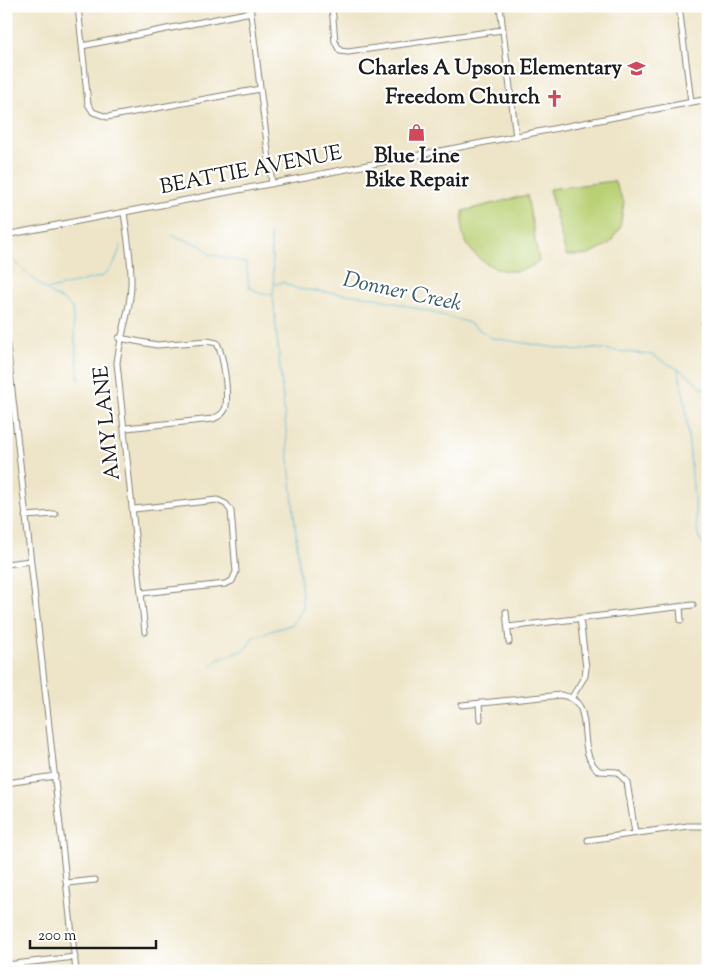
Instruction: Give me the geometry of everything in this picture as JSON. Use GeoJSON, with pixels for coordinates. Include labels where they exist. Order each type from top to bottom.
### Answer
{"type":"FeatureCollection","features":[{"type":"Feature","properties":{"kind":"street"},"geometry":{"type":"LineString","coordinates":[[78,6],[88,104],[93,112],[107,117],[260,89]]}},
{"type":"Feature","properties":{"kind":"street"},"geometry":{"type":"LineString","coordinates":[[332,6],[335,42],[340,51],[348,52],[502,30]]}},
{"type":"Feature","properties":{"kind":"street"},"geometry":{"type":"LineString","coordinates":[[500,6],[516,137]]}},
{"type":"Feature","properties":{"kind":"street"},"geometry":{"type":"LineString","coordinates":[[678,6],[690,102]]}},
{"type":"Feature","properties":{"kind":"street"},"geometry":{"type":"LineString","coordinates":[[82,46],[251,9],[272,184]]}},
{"type":"Feature","properties":{"kind":"street","name":"BEATTIE AVENUE"},"geometry":{"type":"LineString","coordinates":[[6,235],[708,99]]}},
{"type":"Feature","properties":{"kind":"street","name":"AMY LANE"},"geometry":{"type":"LineString","coordinates":[[124,213],[132,280],[128,308],[119,338],[117,363],[126,428],[145,632]]}},
{"type":"Feature","properties":{"kind":"street"},"geometry":{"type":"LineString","coordinates":[[704,324],[707,361]]}},
{"type":"Feature","properties":{"kind":"street"},"geometry":{"type":"LineString","coordinates":[[6,336],[8,371],[76,971]]}},
{"type":"Feature","properties":{"kind":"street"},"geometry":{"type":"LineString","coordinates":[[119,338],[157,344],[207,341],[217,343],[222,354],[226,406],[222,415],[213,420],[126,428]]}},
{"type":"Feature","properties":{"kind":"street"},"geometry":{"type":"LineString","coordinates":[[134,509],[217,500],[226,504],[231,511],[236,572],[232,581],[225,584],[142,593]]}},
{"type":"Feature","properties":{"kind":"street"},"geometry":{"type":"LineString","coordinates":[[25,516],[55,514]]}},
{"type":"Feature","properties":{"kind":"street"},"geometry":{"type":"LineString","coordinates":[[6,564],[30,561]]}},
{"type":"Feature","properties":{"kind":"street"},"geometry":{"type":"LineString","coordinates":[[508,627],[693,605]]}},
{"type":"Feature","properties":{"kind":"street"},"geometry":{"type":"LineString","coordinates":[[680,606],[681,620]]}},
{"type":"Feature","properties":{"kind":"street"},"geometry":{"type":"LineString","coordinates":[[506,612],[509,642]]}},
{"type":"Feature","properties":{"kind":"street"},"geometry":{"type":"LineString","coordinates":[[572,697],[585,676],[586,668],[580,618]]}},
{"type":"Feature","properties":{"kind":"street"},"geometry":{"type":"LineString","coordinates":[[462,705],[561,695],[572,697],[578,702],[582,710],[588,759],[599,771],[617,772],[627,782],[635,833]]}},
{"type":"Feature","properties":{"kind":"street"},"geometry":{"type":"LineString","coordinates":[[479,704],[480,719]]}},
{"type":"Feature","properties":{"kind":"street"},"geometry":{"type":"LineString","coordinates":[[6,783],[55,776]]}},
{"type":"Feature","properties":{"kind":"street"},"geometry":{"type":"LineString","coordinates":[[588,840],[688,826],[708,826]]}},
{"type":"Feature","properties":{"kind":"street"},"geometry":{"type":"LineString","coordinates":[[67,883],[95,880]]}},
{"type":"Feature","properties":{"kind":"street"},"geometry":{"type":"LineString","coordinates":[[6,965],[75,957]]}},
{"type":"Feature","properties":{"kind":"green space"},"geometry":{"type":"Polygon","coordinates":[[[614,181],[624,202],[620,228],[609,244],[588,255],[566,255],[549,189],[614,181]]]}},
{"type":"Feature","properties":{"kind":"green space"},"geometry":{"type":"Polygon","coordinates":[[[527,195],[539,261],[529,268],[518,271],[506,271],[495,268],[475,255],[468,246],[463,235],[463,211],[527,195]]]}},
{"type":"Feature","properties":{"kind":"waterway"},"geometry":{"type":"LineString","coordinates":[[270,233],[274,283]]}},
{"type":"Feature","properties":{"kind":"waterway","name":"Donner Creek"},"geometry":{"type":"LineString","coordinates":[[172,235],[202,246],[209,254],[246,263],[249,287],[262,294],[273,294],[274,285],[282,282],[298,289],[372,297],[431,312],[467,322],[492,338],[577,351],[592,348],[652,355],[687,374],[702,388],[708,389]]}},
{"type":"Feature","properties":{"kind":"waterway","name":"Donner Creek"},"geometry":{"type":"LineString","coordinates":[[6,258],[13,260],[46,290],[103,276],[114,264],[121,245]]}},
{"type":"Feature","properties":{"kind":"waterway"},"geometry":{"type":"LineString","coordinates":[[47,290],[72,308],[79,380]]}},
{"type":"Feature","properties":{"kind":"waterway"},"geometry":{"type":"LineString","coordinates":[[212,667],[217,660],[246,649],[253,637],[293,624],[303,607],[273,295]]}},
{"type":"Feature","properties":{"kind":"waterway"},"geometry":{"type":"LineString","coordinates":[[678,369],[685,402],[697,528],[699,538],[708,551]]}},
{"type":"Feature","properties":{"kind":"place","name":"Charles A Upson Elementary"},"geometry":{"type":"Point","coordinates":[636,69]}},
{"type":"Feature","properties":{"kind":"place","name":"Freedom Church"},"geometry":{"type":"Point","coordinates":[554,98]}},
{"type":"Feature","properties":{"kind":"place","name":"Blue Line Bike Repair"},"geometry":{"type":"Point","coordinates":[417,132]}}]}
